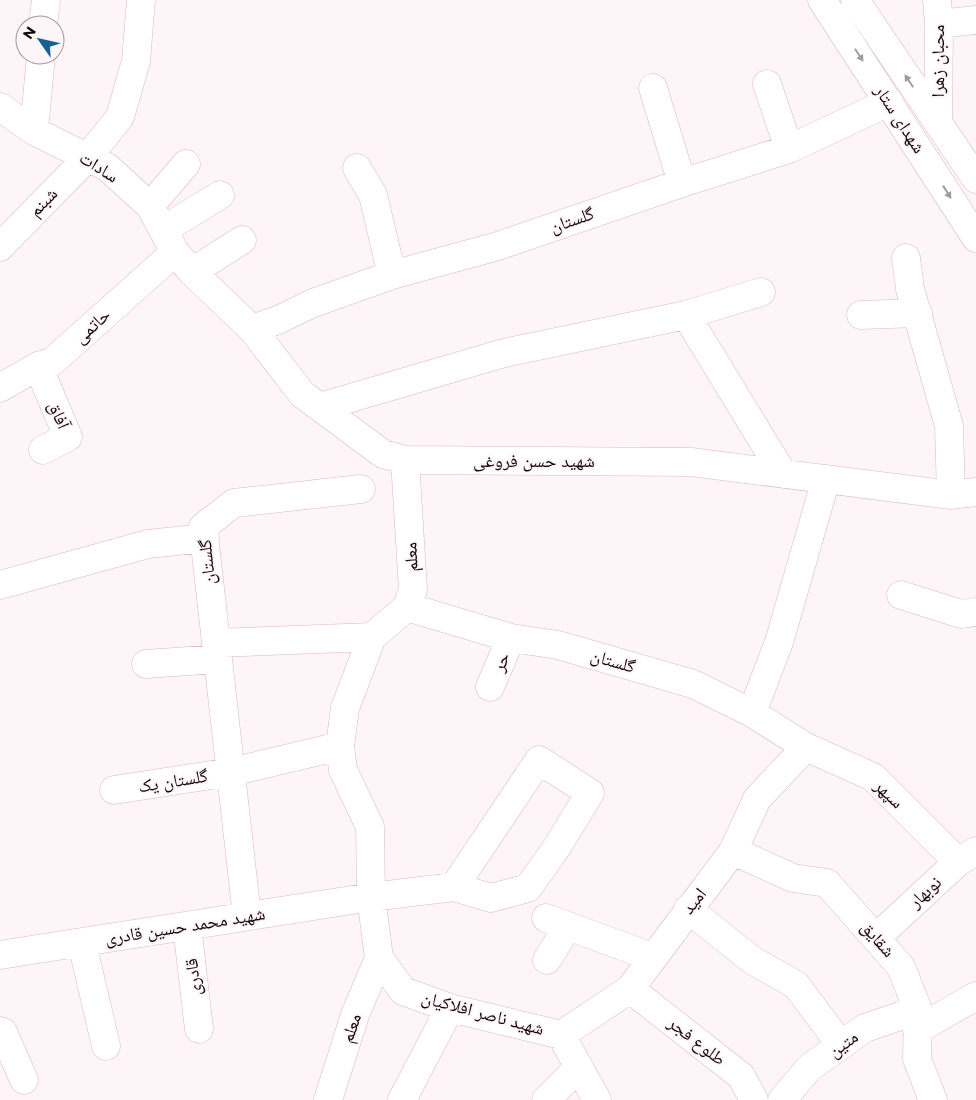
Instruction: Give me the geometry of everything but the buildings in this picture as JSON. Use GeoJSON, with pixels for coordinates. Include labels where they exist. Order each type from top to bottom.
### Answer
{"type":"FeatureCollection","features":[{"type":"Feature","properties":{"kind":"street"},"geometry":{"type":"LineString","coordinates":[[44,15],[46,0]]}},
{"type":"Feature","properties":{"kind":"street","name":"شبنم"},"geometry":{"type":"LineString","coordinates":[[0,247],[87,158],[120,117],[136,61],[141,0]]}},
{"type":"Feature","properties":{"kind":"street"},"geometry":{"type":"LineString","coordinates":[[830,11],[858,6]]}},
{"type":"Feature","properties":{"kind":"street","name":"شهدای ستار"},"geometry":{"type":"LineString","coordinates":[[858,6],[938,123],[971,164]]}},
{"type":"Feature","properties":{"kind":"street","name":"شهدای ستار"},"geometry":{"type":"LineString","coordinates":[[830,11],[976,238]]}},
{"type":"Feature","properties":{"kind":"street"},"geometry":{"type":"LineString","coordinates":[[938,12],[976,20]]}},
{"type":"Feature","properties":{"kind":"street","name":"محبان زهرا"},"geometry":{"type":"LineString","coordinates":[[938,12],[938,123]]}},
{"type":"Feature","properties":{"kind":"street"},"geometry":{"type":"LineString","coordinates":[[34,131],[40,65]]}},
{"type":"Feature","properties":{"kind":"street"},"geometry":{"type":"LineString","coordinates":[[767,84],[789,149]]}},
{"type":"Feature","properties":{"kind":"street"},"geometry":{"type":"LineString","coordinates":[[653,88],[682,182]]}},
{"type":"Feature","properties":{"kind":"street","name":"گلستان"},"geometry":{"type":"LineString","coordinates":[[252,329],[313,303],[392,275],[441,264],[498,246],[682,182],[789,149],[889,102]]}},
{"type":"Feature","properties":{"kind":"street","name":"سادات"},"geometry":{"type":"LineString","coordinates":[[0,107],[34,131],[107,168],[150,206],[176,251]]}},
{"type":"Feature","properties":{"kind":"street"},"geometry":{"type":"LineString","coordinates":[[150,206],[186,164]]}},
{"type":"Feature","properties":{"kind":"street"},"geometry":{"type":"LineString","coordinates":[[358,168],[373,195],[392,275]]}},
{"type":"Feature","properties":{"kind":"street"},"geometry":{"type":"LineString","coordinates":[[176,251],[220,195]]}},
{"type":"Feature","properties":{"kind":"street"},"geometry":{"type":"LineString","coordinates":[[176,251],[242,240]]}},
{"type":"Feature","properties":{"kind":"street","name":"شهید حسن فروغی"},"geometry":{"type":"LineString","coordinates":[[176,251],[252,329],[302,394],[383,454],[406,460],[691,462],[963,494]]}},
{"type":"Feature","properties":{"kind":"street","name":"حاتمی"},"geometry":{"type":"LineString","coordinates":[[0,388],[38,366],[52,362],[176,251]]}},
{"type":"Feature","properties":{"kind":"street"},"geometry":{"type":"LineString","coordinates":[[906,258],[918,313],[949,426],[963,494]]}},
{"type":"Feature","properties":{"kind":"street"},"geometry":{"type":"LineString","coordinates":[[320,407],[504,353],[686,315],[761,292]]}},
{"type":"Feature","properties":{"kind":"street"},"geometry":{"type":"LineString","coordinates":[[860,315],[918,313]]}},
{"type":"Feature","properties":{"kind":"street"},"geometry":{"type":"LineString","coordinates":[[686,315],[783,474]]}},
{"type":"Feature","properties":{"kind":"street","name":"آفاق"},"geometry":{"type":"LineString","coordinates":[[38,366],[68,438],[43,450]]}},
{"type":"Feature","properties":{"kind":"street","name":"معلم"},"geometry":{"type":"LineString","coordinates":[[406,460],[413,590],[407,607]]}},
{"type":"Feature","properties":{"kind":"street"},"geometry":{"type":"LineString","coordinates":[[752,713],[780,639],[826,479]]}},
{"type":"Feature","properties":{"kind":"street","name":"گلستان"},"geometry":{"type":"LineString","coordinates":[[247,916],[203,526],[234,503],[361,489]]}},
{"type":"Feature","properties":{"kind":"street"},"geometry":{"type":"LineString","coordinates":[[0,585],[148,544],[204,538]]}},
{"type":"Feature","properties":{"kind":"street"},"geometry":{"type":"LineString","coordinates":[[901,595],[962,614],[976,612]]}},
{"type":"Feature","properties":{"kind":"street"},"geometry":{"type":"LineString","coordinates":[[146,664],[217,651],[372,637],[407,607]]}},
{"type":"Feature","properties":{"kind":"street","name":"گلستان"},"geometry":{"type":"LineString","coordinates":[[407,607],[511,638],[558,645],[693,684],[752,713],[806,747]]}},
{"type":"Feature","properties":{"kind":"street","name":"شهید ناصر افلاکیان"},"geometry":{"type":"LineString","coordinates":[[372,637],[345,708],[340,746],[343,770],[370,826],[371,897],[379,958],[403,991],[450,1008],[561,1035],[597,1100]]}},
{"type":"Feature","properties":{"kind":"street","name":"حر"},"geometry":{"type":"LineString","coordinates":[[490,687],[511,638]]}},
{"type":"Feature","properties":{"kind":"street","name":"گلستان یک"},"geometry":{"type":"LineString","coordinates":[[114,790],[231,772],[340,746]]}},
{"type":"Feature","properties":{"kind":"street","name":"امید"},"geometry":{"type":"LineString","coordinates":[[561,1035],[630,988],[732,851],[757,799],[806,747]]}},
{"type":"Feature","properties":{"kind":"street","name":"سپهر"},"geometry":{"type":"LineString","coordinates":[[806,747],[873,777],[967,856]]}},
{"type":"Feature","properties":{"kind":"street"},"geometry":{"type":"LineString","coordinates":[[540,760],[590,793],[557,847],[528,888],[490,898],[454,887],[540,760]]}},
{"type":"Feature","properties":{"kind":"street","name":"شقایق"},"geometry":{"type":"LineString","coordinates":[[732,851],[793,878],[827,883],[877,937],[901,967],[918,1020],[917,1059],[933,1100]]}},
{"type":"Feature","properties":{"kind":"street","name":"نوبهار"},"geometry":{"type":"LineString","coordinates":[[877,937],[967,856]]}},
{"type":"Feature","properties":{"kind":"street","name":"شهید محمد حسین قادری"},"geometry":{"type":"LineString","coordinates":[[0,955],[371,897],[454,887]]}},
{"type":"Feature","properties":{"kind":"street"},"geometry":{"type":"LineString","coordinates":[[688,909],[752,960],[796,985],[841,1045]]}},
{"type":"Feature","properties":{"kind":"street"},"geometry":{"type":"LineString","coordinates":[[547,960],[557,922],[652,957]]}},
{"type":"Feature","properties":{"kind":"street","name":"قادری"},"geometry":{"type":"LineString","coordinates":[[187,926],[198,1029]]}},
{"type":"Feature","properties":{"kind":"street"},"geometry":{"type":"LineString","coordinates":[[82,942],[106,1046]]}},
{"type":"Feature","properties":{"kind":"street","name":"معلم"},"geometry":{"type":"LineString","coordinates":[[328,1100],[355,1016],[379,958]]}},
{"type":"Feature","properties":{"kind":"street","name":"طلوع فجر"},"geometry":{"type":"LineString","coordinates":[[630,988],[741,1076],[754,1100]]}},
{"type":"Feature","properties":{"kind":"street","name":"متین"},"geometry":{"type":"LineString","coordinates":[[782,1100],[810,1068],[864,1028],[918,1020],[976,996]]}},
{"type":"Feature","properties":{"kind":"street"},"geometry":{"type":"LineString","coordinates":[[402,1100],[450,1008]]}},
{"type":"Feature","properties":{"kind":"street"},"geometry":{"type":"LineString","coordinates":[[0,1031],[3,1032],[24,1080]]}},
{"type":"Feature","properties":{"kind":"street"},"geometry":{"type":"LineString","coordinates":[[546,1100],[579,1067]]}}]}
